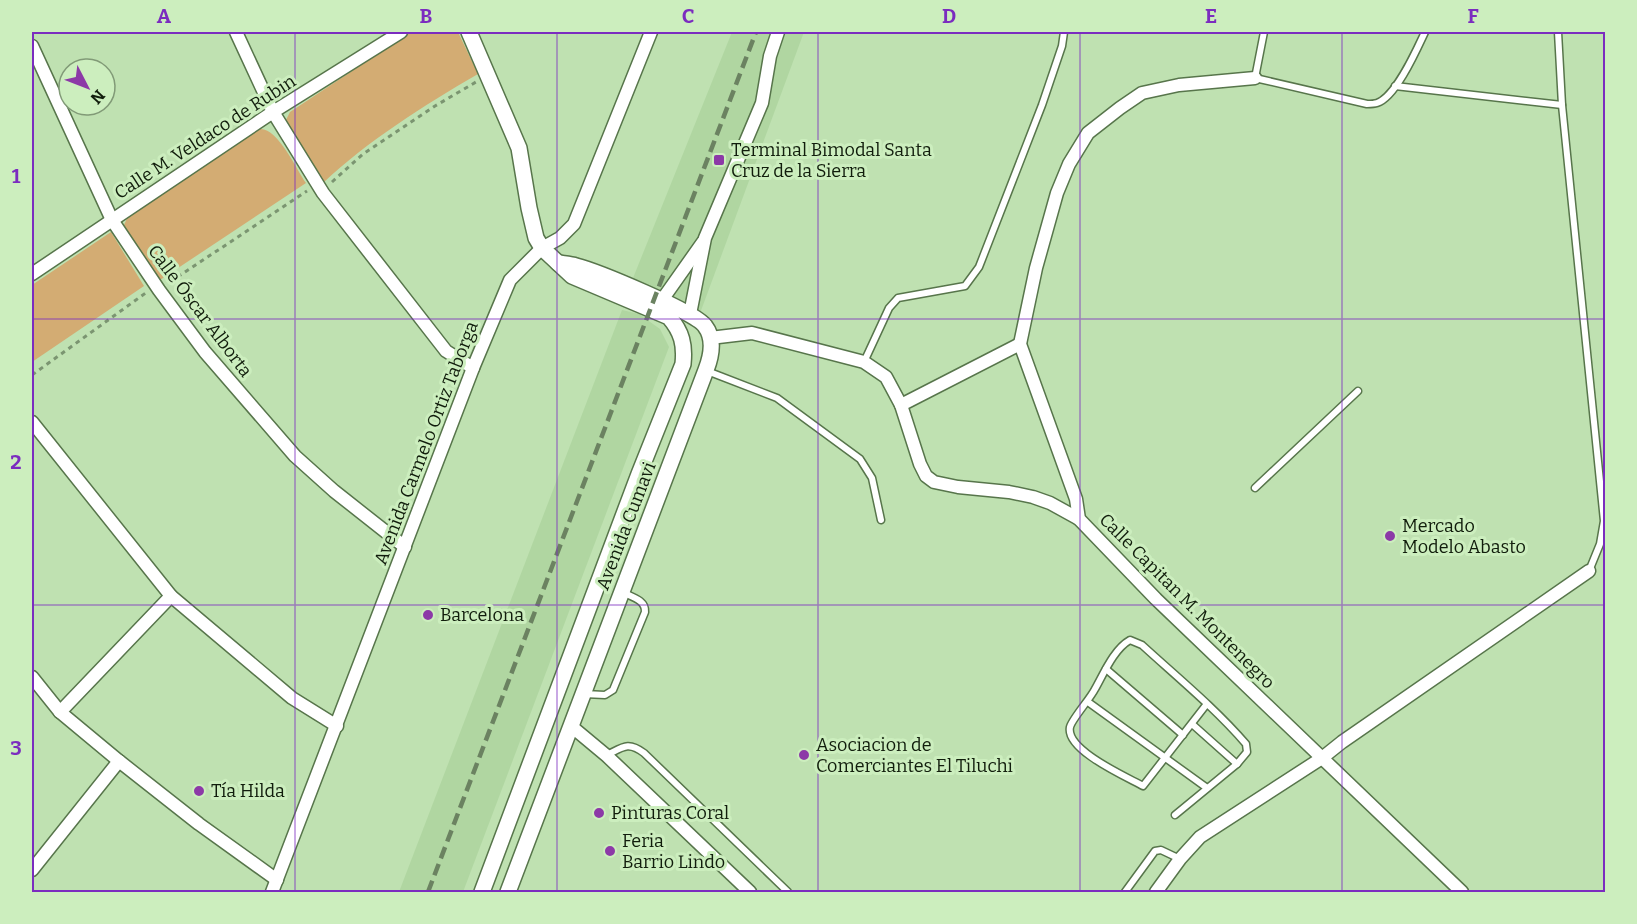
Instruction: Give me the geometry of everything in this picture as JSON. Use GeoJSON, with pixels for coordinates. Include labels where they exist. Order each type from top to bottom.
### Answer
{"type":"FeatureCollection","features":[{"type":"Feature","properties":{"kind":"street"},"geometry":{"type":"LineString","coordinates":[[236,32],[273,112],[320,188],[446,351],[473,368]]}},
{"type":"Feature","properties":{"kind":"street","name":"Calle M. Veldaco de Rubin"},"geometry":{"type":"LineString","coordinates":[[32,274],[273,112],[401,32]]}},
{"type":"Feature","properties":{"kind":"street"},"geometry":{"type":"LineString","coordinates":[[469,32],[519,148],[529,208],[536,238],[542,249]]}},
{"type":"Feature","properties":{"kind":"street","name":"Avenida Carmelo Ortiz Taborga"},"geometry":{"type":"LineString","coordinates":[[272,892],[473,368],[510,280],[542,249],[560,238],[574,224],[651,32]]}},
{"type":"Feature","properties":{"kind":"street"},"geometry":{"type":"LineString","coordinates":[[690,314],[705,238],[762,103],[770,56],[778,32]]}},
{"type":"Feature","properties":{"kind":"street","name":"Calle Óscar Alborta"},"geometry":{"type":"LineString","coordinates":[[32,46],[112,220],[157,288],[205,352],[295,456],[334,491],[405,548]]}},
{"type":"Feature","properties":{"kind":"street"},"geometry":{"type":"LineString","coordinates":[[902,405],[1020,344],[1036,268],[1057,193],[1069,164],[1088,134],[1142,93],[1179,85],[1255,78]]}},
{"type":"Feature","properties":{"kind":"street"},"geometry":{"type":"LineString","coordinates":[[662,300],[705,238]]}},
{"type":"Feature","properties":{"kind":"street","name":"Avenida Cumavi"},"geometry":{"type":"LineString","coordinates":[[485,891],[639,474],[683,364],[685,350],[678,327],[669,317],[573,276],[542,249]]}},
{"type":"Feature","properties":{"kind":"street"},"geometry":{"type":"LineString","coordinates":[[555,262],[577,266],[662,300],[690,314],[706,327],[710,338],[742,332],[752,333],[864,362],[886,377],[902,405],[920,464],[926,476],[934,482],[1033,497],[1050,503],[1078,519]]}},
{"type":"Feature","properties":{"kind":"street","name":"Avenida Cumavi"},"geometry":{"type":"LineString","coordinates":[[508,892],[706,370],[710,358],[710,338]]}},
{"type":"Feature","properties":{"kind":"street","name":"Calle Capitan M. Montenegro"},"geometry":{"type":"LineString","coordinates":[[1020,344],[1076,499],[1078,519],[1156,599],[1462,892]]}},
{"type":"Feature","properties":{"kind":"street"},"geometry":{"type":"LineString","coordinates":[[32,422],[171,596],[292,698],[337,726]]}},
{"type":"Feature","properties":{"kind":"street"},"geometry":{"type":"LineString","coordinates":[[639,474],[664,482]]}},
{"type":"Feature","properties":{"kind":"street"},"geometry":{"type":"LineString","coordinates":[[1156,892],[1180,859],[1200,837],[1322,758],[1589,571]]}},
{"type":"Feature","properties":{"kind":"street"},"geometry":{"type":"LineString","coordinates":[[60,712],[171,596]]}},
{"type":"Feature","properties":{"kind":"street"},"geometry":{"type":"LineString","coordinates":[[32,677],[60,712],[119,761],[199,824],[277,880]]}},
{"type":"Feature","properties":{"kind":"street"},"geometry":{"type":"LineString","coordinates":[[571,726],[607,756],[750,892]]}},
{"type":"Feature","properties":{"kind":"street"},"geometry":{"type":"LineString","coordinates":[[32,870],[119,761]]}},
{"type":"Feature","properties":{"kind":"lane"},"geometry":{"type":"LineString","coordinates":[[864,362],[889,308],[898,298],[965,286],[979,267],[1042,105],[1062,46],[1064,32]]}},
{"type":"Feature","properties":{"kind":"lane"},"geometry":{"type":"LineString","coordinates":[[1264,32],[1255,78],[1367,104],[1378,103],[1388,95],[1413,57],[1425,32]]}},
{"type":"Feature","properties":{"kind":"lane"},"geometry":{"type":"LineString","coordinates":[[1558,32],[1562,105],[1604,521],[1600,544],[1589,571]]}},
{"type":"Feature","properties":{"kind":"lane"},"geometry":{"type":"LineString","coordinates":[[1395,86],[1562,105]]}},
{"type":"Feature","properties":{"kind":"lane"},"geometry":{"type":"LineString","coordinates":[[706,370],[777,398],[860,459],[872,478],[881,520]]}},
{"type":"Feature","properties":{"kind":"lane"},"geometry":{"type":"LineString","coordinates":[[1255,488],[1358,391]]}},
{"type":"Feature","properties":{"kind":"lane"},"geometry":{"type":"LineString","coordinates":[[584,694],[605,695],[613,690],[645,612],[643,602],[622,592]]}},
{"type":"Feature","properties":{"kind":"lane"},"geometry":{"type":"LineString","coordinates":[[1175,815],[1238,764],[1246,752],[1246,744],[1206,705],[1142,645],[1130,640],[1124,644],[1106,669],[1088,702],[1074,718],[1070,728],[1071,736],[1077,746],[1104,765],[1143,786],[1206,705]]}},
{"type":"Feature","properties":{"kind":"lane"},"geometry":{"type":"LineString","coordinates":[[1106,669],[1183,735]]}},
{"type":"Feature","properties":{"kind":"lane"},"geometry":{"type":"LineString","coordinates":[[1088,702],[1207,788]]}},
{"type":"Feature","properties":{"kind":"lane"},"geometry":{"type":"LineString","coordinates":[[1192,724],[1238,764]]}},
{"type":"Feature","properties":{"kind":"lane"},"geometry":{"type":"LineString","coordinates":[[607,756],[626,746],[635,746],[788,892]]}},
{"type":"Feature","properties":{"kind":"lane"},"geometry":{"type":"LineString","coordinates":[[1125,892],[1155,851],[1161,850],[1180,859]]}},
{"type":"Feature","properties":{"kind":"path"},"geometry":{"type":"LineString","coordinates":[[32,375],[157,288],[320,188],[363,154],[435,106],[488,76]]}},
{"type":"Feature","properties":{"kind":"shaded area"},"geometry":{"type":"Polygon","coordinates":[[[411,32],[458,32],[478,74],[397,124],[323,183],[286,120],[290,112],[411,32]]]}},
{"type":"Feature","properties":{"kind":"shaded area","name":"Terminal Bimodal Santa Cruz de la Sierra"},"geometry":{"type":"Polygon","coordinates":[[[732,32],[804,32],[699,316],[629,288],[732,32]]]}},
{"type":"Feature","properties":{"kind":"shaded area"},"geometry":{"type":"Polygon","coordinates":[[[260,129],[267,130],[280,142],[306,183],[160,280],[126,230],[124,225],[129,214],[260,129]]]}},
{"type":"Feature","properties":{"kind":"shaded area"},"geometry":{"type":"Polygon","coordinates":[[[111,232],[144,286],[32,362],[32,285],[111,232]]]}},
{"type":"Feature","properties":{"kind":"shaded area"},"geometry":{"type":"Polygon","coordinates":[[[622,310],[639,314],[660,329],[669,347],[463,892],[399,892],[622,310]]]}},
{"type":"Feature","properties":{"kind":"railway"},"geometry":{"type":"LineString","coordinates":[[428,892],[756,32]]}},
{"type":"Feature","properties":{"kind":"place","name":"Terminal Bimodal Santa Cruz de la Sierra"},"geometry":{"type":"Point","coordinates":[719,160]}},
{"type":"Feature","properties":{"kind":"place","name":"Mercado Modelo Abasto"},"geometry":{"type":"Point","coordinates":[1390,536]}},
{"type":"Feature","properties":{"kind":"place","name":"Barcelona"},"geometry":{"type":"Point","coordinates":[428,615]}},
{"type":"Feature","properties":{"kind":"place","name":"Asociacion de Comerciantes El Tiluchi"},"geometry":{"type":"Point","coordinates":[804,755]}},
{"type":"Feature","properties":{"kind":"place","name":"Tía Hilda"},"geometry":{"type":"Point","coordinates":[199,791]}},
{"type":"Feature","properties":{"kind":"place","name":"Pinturas Coral"},"geometry":{"type":"Point","coordinates":[599,813]}},
{"type":"Feature","properties":{"kind":"place","name":"Feria Barrio Lindo"},"geometry":{"type":"Point","coordinates":[610,851]}}]}
